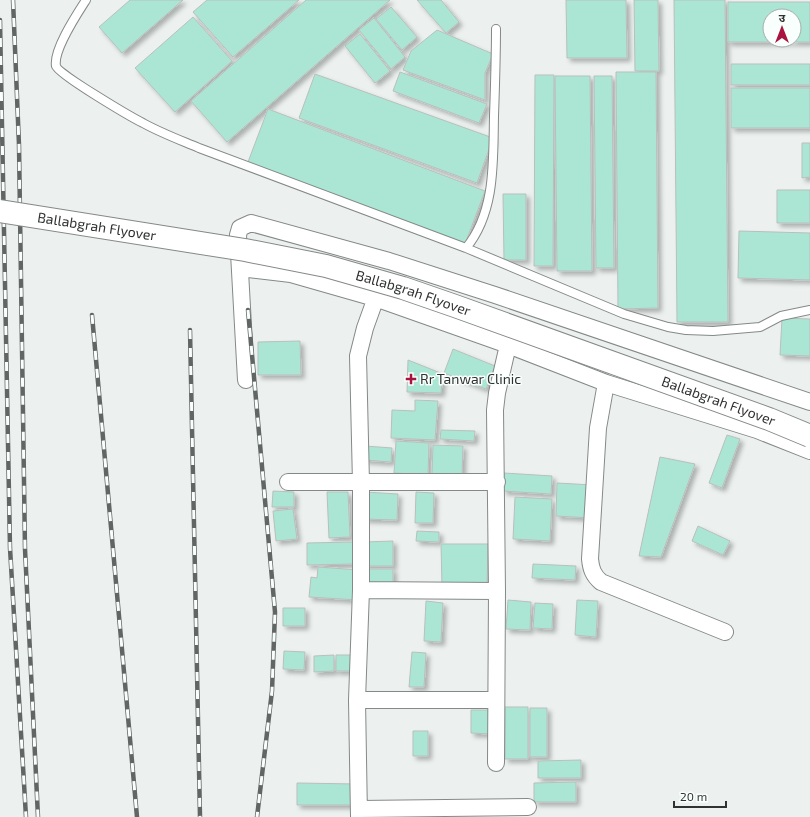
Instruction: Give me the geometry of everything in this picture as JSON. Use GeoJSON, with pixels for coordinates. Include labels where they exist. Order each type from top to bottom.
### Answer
{"type":"FeatureCollection","features":[{"type":"Feature","properties":{"kind":"main road","name":"Ballabgrah Flyover"},"geometry":{"type":"LineString","coordinates":[[0,211],[245,250],[326,266],[403,288],[769,419],[810,436]]}},
{"type":"Feature","properties":{"kind":"street"},"geometry":{"type":"LineString","coordinates":[[246,380],[238,235],[240,228],[250,223],[389,261],[495,295],[810,402]]}},
{"type":"Feature","properties":{"kind":"street"},"geometry":{"type":"LineString","coordinates":[[389,261],[365,328],[358,356],[361,483],[361,590],[357,700],[359,813],[528,807]]}},
{"type":"Feature","properties":{"kind":"street"},"geometry":{"type":"LineString","coordinates":[[240,268],[291,274],[375,298],[508,345],[606,383],[757,430],[810,451]]}},
{"type":"Feature","properties":{"kind":"street"},"geometry":{"type":"LineString","coordinates":[[496,764],[498,591],[495,410],[498,386],[508,345]]}},
{"type":"Feature","properties":{"kind":"street"},"geometry":{"type":"LineString","coordinates":[[606,383],[598,428],[590,559],[591,569],[601,582],[725,632]]}},
{"type":"Feature","properties":{"kind":"street"},"geometry":{"type":"LineString","coordinates":[[288,482],[497,482]]}},
{"type":"Feature","properties":{"kind":"street"},"geometry":{"type":"LineString","coordinates":[[361,590],[498,591]]}},
{"type":"Feature","properties":{"kind":"street"},"geometry":{"type":"LineString","coordinates":[[357,700],[496,700]]}},
{"type":"Feature","properties":{"kind":"lane"},"geometry":{"type":"LineString","coordinates":[[86,0],[69,27],[57,57],[57,70],[143,124],[163,133],[199,148],[466,248],[624,314],[668,328],[712,331],[760,327],[781,316],[810,310]]}},
{"type":"Feature","properties":{"kind":"lane"},"geometry":{"type":"LineString","coordinates":[[466,248],[474,239],[480,224],[488,201],[492,176],[496,29]]}},
{"type":"Feature","properties":{"kind":"building"},"geometry":{"type":"Polygon","coordinates":[[[130,0],[183,0],[122,53],[99,27],[130,0]]]}},
{"type":"Feature","properties":{"kind":"building"},"geometry":{"type":"Polygon","coordinates":[[[207,0],[299,0],[233,57],[193,12],[207,0]]]}},
{"type":"Feature","properties":{"kind":"building"},"geometry":{"type":"Polygon","coordinates":[[[306,0],[390,0],[227,142],[191,101],[306,0]]]}},
{"type":"Feature","properties":{"kind":"building"},"geometry":{"type":"Polygon","coordinates":[[[417,0],[441,0],[459,22],[446,33],[417,0]]]}},
{"type":"Feature","properties":{"kind":"building"},"geometry":{"type":"Polygon","coordinates":[[[566,0],[626,0],[627,58],[567,58],[566,0]]]}},
{"type":"Feature","properties":{"kind":"building"},"geometry":{"type":"Polygon","coordinates":[[[634,0],[658,0],[659,71],[635,71],[634,0]]]}},
{"type":"Feature","properties":{"kind":"building"},"geometry":{"type":"Polygon","coordinates":[[[674,0],[725,0],[728,322],[677,322],[674,0]]]}},
{"type":"Feature","properties":{"kind":"building"},"geometry":{"type":"Polygon","coordinates":[[[728,2],[810,2],[810,42],[802,42],[802,8],[762,8],[762,42],[728,42],[728,2]]]}},
{"type":"Feature","properties":{"kind":"building"},"geometry":{"type":"Polygon","coordinates":[[[391,7],[417,37],[402,50],[376,19],[391,7]]]}},
{"type":"Feature","properties":{"kind":"building"},"geometry":{"type":"Polygon","coordinates":[[[193,17],[232,61],[175,112],[135,68],[193,17]]]}},
{"type":"Feature","properties":{"kind":"building"},"geometry":{"type":"Polygon","coordinates":[[[374,18],[405,57],[391,69],[359,30],[374,18]]]}},
{"type":"Feature","properties":{"kind":"building"},"geometry":{"type":"Polygon","coordinates":[[[437,30],[493,54],[485,73],[485,100],[403,70],[411,51],[437,30]]]}},
{"type":"Feature","properties":{"kind":"building"},"geometry":{"type":"Polygon","coordinates":[[[360,34],[390,71],[375,83],[345,46],[360,34]]]}},
{"type":"Feature","properties":{"kind":"building"},"geometry":{"type":"Polygon","coordinates":[[[731,64],[810,64],[810,85],[731,85],[731,64]]]}},
{"type":"Feature","properties":{"kind":"building"},"geometry":{"type":"Polygon","coordinates":[[[400,72],[487,104],[479,123],[393,91],[400,72]]]}},
{"type":"Feature","properties":{"kind":"building"},"geometry":{"type":"Polygon","coordinates":[[[616,72],[656,72],[658,308],[618,309],[616,72]]]}},
{"type":"Feature","properties":{"kind":"building"},"geometry":{"type":"Polygon","coordinates":[[[315,74],[493,138],[477,183],[299,118],[315,74]]]}},
{"type":"Feature","properties":{"kind":"building"},"geometry":{"type":"Polygon","coordinates":[[[535,75],[554,75],[553,266],[534,266],[535,75]]]}},
{"type":"Feature","properties":{"kind":"building"},"geometry":{"type":"Polygon","coordinates":[[[555,76],[590,76],[592,271],[557,271],[555,76]]]}},
{"type":"Feature","properties":{"kind":"building"},"geometry":{"type":"Polygon","coordinates":[[[594,76],[612,76],[614,268],[596,268],[594,76]]]}},
{"type":"Feature","properties":{"kind":"building"},"geometry":{"type":"Polygon","coordinates":[[[731,88],[810,88],[810,128],[731,128],[731,88]]]}},
{"type":"Feature","properties":{"kind":"building"},"geometry":{"type":"Polygon","coordinates":[[[268,109],[485,191],[465,244],[248,162],[268,109]]]}},
{"type":"Feature","properties":{"kind":"building"},"geometry":{"type":"Polygon","coordinates":[[[802,143],[810,143],[810,177],[802,178],[802,143]]]}},
{"type":"Feature","properties":{"kind":"building"},"geometry":{"type":"Polygon","coordinates":[[[777,190],[810,190],[810,223],[777,223],[777,190]]]}},
{"type":"Feature","properties":{"kind":"building"},"geometry":{"type":"Polygon","coordinates":[[[503,194],[526,194],[526,260],[504,260],[503,194]]]}},
{"type":"Feature","properties":{"kind":"building"},"geometry":{"type":"Polygon","coordinates":[[[739,231],[810,233],[810,280],[738,278],[739,231]]]}},
{"type":"Feature","properties":{"kind":"building"},"geometry":{"type":"Polygon","coordinates":[[[782,318],[810,319],[810,356],[780,355],[782,318]]]}},
{"type":"Feature","properties":{"kind":"building"},"geometry":{"type":"Polygon","coordinates":[[[300,341],[301,375],[258,375],[258,342],[300,341]]]}},
{"type":"Feature","properties":{"kind":"building"},"geometry":{"type":"Polygon","coordinates":[[[453,349],[495,366],[486,389],[444,373],[453,349]]]}},
{"type":"Feature","properties":{"kind":"building"},"geometry":{"type":"Polygon","coordinates":[[[408,360],[443,374],[441,393],[407,392],[408,360]]]}},
{"type":"Feature","properties":{"kind":"building"},"geometry":{"type":"Polygon","coordinates":[[[415,400],[438,401],[435,440],[391,438],[392,410],[415,411],[415,400]]]}},
{"type":"Feature","properties":{"kind":"building"},"geometry":{"type":"Polygon","coordinates":[[[441,430],[475,431],[474,441],[440,439],[441,430]]]}},
{"type":"Feature","properties":{"kind":"building"},"geometry":{"type":"Polygon","coordinates":[[[727,435],[740,439],[722,488],[709,483],[727,435]]]}},
{"type":"Feature","properties":{"kind":"building"},"geometry":{"type":"Polygon","coordinates":[[[396,441],[429,443],[428,475],[394,473],[396,441]]]}},
{"type":"Feature","properties":{"kind":"building"},"geometry":{"type":"Polygon","coordinates":[[[433,445],[463,446],[462,476],[432,474],[433,445]]]}},
{"type":"Feature","properties":{"kind":"building"},"geometry":{"type":"Polygon","coordinates":[[[365,446],[392,448],[391,462],[364,460],[365,446]]]}},
{"type":"Feature","properties":{"kind":"building"},"geometry":{"type":"Polygon","coordinates":[[[660,457],[695,464],[661,557],[639,556],[660,457]]]}},
{"type":"Feature","properties":{"kind":"building"},"geometry":{"type":"Polygon","coordinates":[[[504,473],[552,476],[551,494],[503,491],[504,473]]]}},
{"type":"Feature","properties":{"kind":"building"},"geometry":{"type":"Polygon","coordinates":[[[557,483],[593,485],[591,518],[556,516],[557,483]]]}},
{"type":"Feature","properties":{"kind":"building"},"geometry":{"type":"Polygon","coordinates":[[[273,491],[294,492],[294,507],[272,507],[273,491]]]}},
{"type":"Feature","properties":{"kind":"building"},"geometry":{"type":"Polygon","coordinates":[[[327,492],[348,492],[350,537],[329,538],[327,492]]]}},
{"type":"Feature","properties":{"kind":"building"},"geometry":{"type":"Polygon","coordinates":[[[365,492],[398,494],[397,520],[364,519],[365,492]]]}},
{"type":"Feature","properties":{"kind":"building"},"geometry":{"type":"Polygon","coordinates":[[[416,492],[434,493],[433,523],[415,523],[416,492]]]}},
{"type":"Feature","properties":{"kind":"building"},"geometry":{"type":"Polygon","coordinates":[[[515,497],[552,499],[550,541],[513,539],[515,497]]]}},
{"type":"Feature","properties":{"kind":"building"},"geometry":{"type":"Polygon","coordinates":[[[293,509],[297,539],[276,541],[273,511],[293,509]]]}},
{"type":"Feature","properties":{"kind":"building"},"geometry":{"type":"Polygon","coordinates":[[[698,526],[730,541],[723,555],[692,541],[698,526]]]}},
{"type":"Feature","properties":{"kind":"building"},"geometry":{"type":"Polygon","coordinates":[[[417,531],[439,532],[439,542],[416,541],[417,531]]]}},
{"type":"Feature","properties":{"kind":"building"},"geometry":{"type":"Polygon","coordinates":[[[393,541],[393,566],[364,566],[364,542],[393,541]]]}},
{"type":"Feature","properties":{"kind":"building"},"geometry":{"type":"Polygon","coordinates":[[[353,542],[353,564],[307,565],[307,543],[353,542]]]}},
{"type":"Feature","properties":{"kind":"building"},"geometry":{"type":"Polygon","coordinates":[[[441,544],[488,544],[487,587],[442,587],[441,544]]]}},
{"type":"Feature","properties":{"kind":"building"},"geometry":{"type":"Polygon","coordinates":[[[533,564],[576,566],[575,580],[532,578],[533,564]]]}},
{"type":"Feature","properties":{"kind":"building"},"geometry":{"type":"Polygon","coordinates":[[[318,567],[359,570],[358,600],[309,597],[311,577],[317,578],[318,567]]]}},
{"type":"Feature","properties":{"kind":"building"},"geometry":{"type":"Polygon","coordinates":[[[365,569],[393,569],[393,588],[366,588],[365,569]]]}},
{"type":"Feature","properties":{"kind":"building"},"geometry":{"type":"Polygon","coordinates":[[[508,600],[531,602],[530,630],[506,629],[508,600]]]}},
{"type":"Feature","properties":{"kind":"building"},"geometry":{"type":"Polygon","coordinates":[[[577,600],[598,601],[596,637],[575,635],[577,600]]]}},
{"type":"Feature","properties":{"kind":"building"},"geometry":{"type":"Polygon","coordinates":[[[426,601],[443,603],[441,642],[424,641],[426,601]]]}},
{"type":"Feature","properties":{"kind":"building"},"geometry":{"type":"Polygon","coordinates":[[[535,603],[553,604],[552,629],[533,628],[535,603]]]}},
{"type":"Feature","properties":{"kind":"building"},"geometry":{"type":"Polygon","coordinates":[[[283,608],[305,608],[305,626],[283,626],[283,608]]]}},
{"type":"Feature","properties":{"kind":"building"},"geometry":{"type":"Polygon","coordinates":[[[284,651],[305,652],[304,670],[283,669],[284,651]]]}},
{"type":"Feature","properties":{"kind":"building"},"geometry":{"type":"Polygon","coordinates":[[[412,652],[426,653],[424,687],[409,687],[412,652]]]}},
{"type":"Feature","properties":{"kind":"building"},"geometry":{"type":"Polygon","coordinates":[[[334,655],[334,671],[314,672],[314,656],[334,655]]]}},
{"type":"Feature","properties":{"kind":"building"},"geometry":{"type":"Polygon","coordinates":[[[336,655],[352,655],[352,671],[336,671],[336,655]]]}},
{"type":"Feature","properties":{"kind":"building"},"geometry":{"type":"Polygon","coordinates":[[[505,707],[528,707],[528,759],[505,759],[505,707]]]}},
{"type":"Feature","properties":{"kind":"building"},"geometry":{"type":"Polygon","coordinates":[[[530,708],[547,708],[547,757],[530,757],[530,708]]]}},
{"type":"Feature","properties":{"kind":"building"},"geometry":{"type":"Polygon","coordinates":[[[471,710],[491,710],[491,734],[471,733],[471,710]]]}},
{"type":"Feature","properties":{"kind":"building"},"geometry":{"type":"Polygon","coordinates":[[[413,731],[428,731],[428,756],[413,756],[413,731]]]}},
{"type":"Feature","properties":{"kind":"building"},"geometry":{"type":"Polygon","coordinates":[[[581,760],[581,778],[538,778],[538,761],[581,760]]]}},
{"type":"Feature","properties":{"kind":"building"},"geometry":{"type":"Polygon","coordinates":[[[576,782],[576,802],[534,802],[534,783],[576,782]]]}},
{"type":"Feature","properties":{"kind":"building"},"geometry":{"type":"Polygon","coordinates":[[[297,783],[357,784],[357,805],[297,805],[297,783]]]}},
{"type":"Feature","properties":{"kind":"railway"},"geometry":{"type":"LineString","coordinates":[[13,0],[19,145],[25,549],[38,817]]}},
{"type":"Feature","properties":{"kind":"railway"},"geometry":{"type":"LineString","coordinates":[[0,20],[10,548],[26,817]]}},
{"type":"Feature","properties":{"kind":"railway"},"geometry":{"type":"LineString","coordinates":[[248,310],[275,612],[272,691],[257,817]]}},
{"type":"Feature","properties":{"kind":"railway"},"geometry":{"type":"LineString","coordinates":[[92,315],[137,817]]}},
{"type":"Feature","properties":{"kind":"railway"},"geometry":{"type":"LineString","coordinates":[[190,330],[200,817]]}},
{"type":"Feature","properties":{"kind":"place","name":"Rr Tanwar Clinic"},"geometry":{"type":"Point","coordinates":[411,379]}}]}
